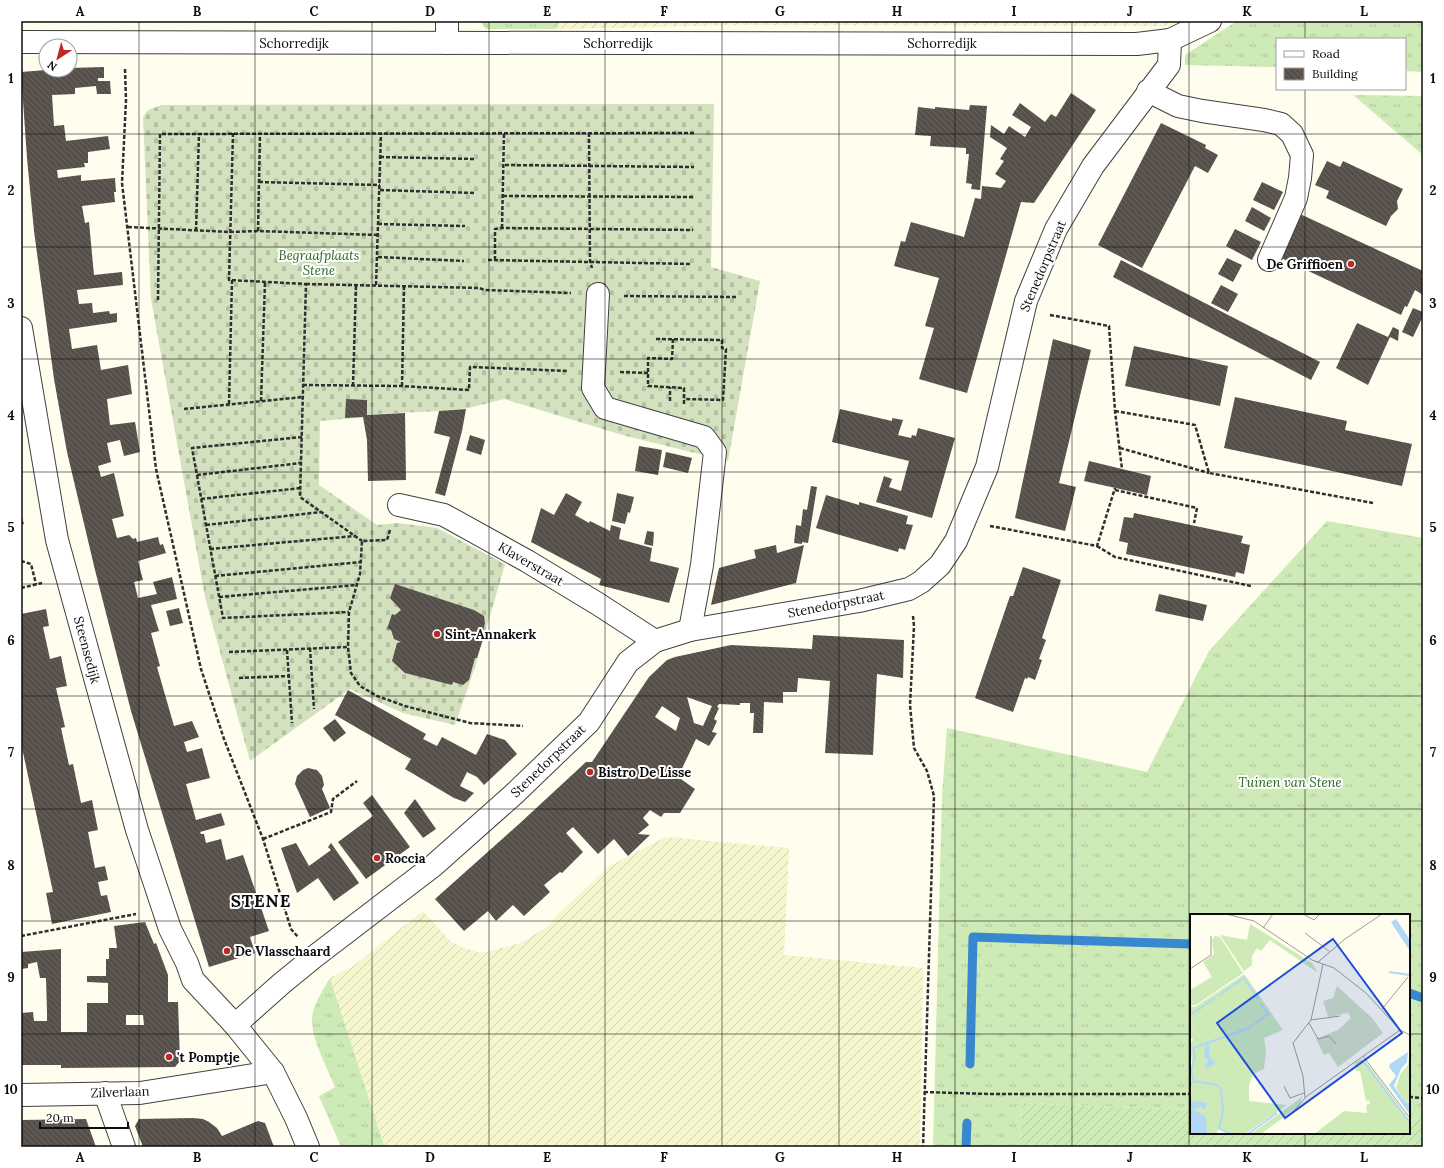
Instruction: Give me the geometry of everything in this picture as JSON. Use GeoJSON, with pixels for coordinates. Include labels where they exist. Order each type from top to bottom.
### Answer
{"type":"FeatureCollection","features":[{"type":"Feature","properties":{"kind":"street"},"geometry":{"type":"LineString","coordinates":[[447,21],[447,43]]}},
{"type":"Feature","properties":{"kind":"street","name":"Schorredijk"},"geometry":{"type":"LineString","coordinates":[[21,42],[1137,44],[1170,40],[1210,21]]}},
{"type":"Feature","properties":{"kind":"street","name":"Stenedorpstraat"},"geometry":{"type":"LineString","coordinates":[[235,1025],[314,957],[433,866],[513,795],[589,722],[628,662],[654,641],[690,630],[859,601],[909,589],[921,582],[940,565],[956,541],[987,467],[1026,301],[1053,236],[1093,166],[1170,65],[1170,40]]}},
{"type":"Feature","properties":{"kind":"street"},"geometry":{"type":"LineString","coordinates":[[1148,92],[1178,106],[1281,124],[1292,134],[1302,155],[1300,178],[1296,198],[1269,260]]}},
{"type":"Feature","properties":{"kind":"street"},"geometry":{"type":"LineString","coordinates":[[598,294],[593,388],[605,408],[704,437],[715,452],[702,565],[690,630]]}},
{"type":"Feature","properties":{"kind":"street","name":"Steensedijk"},"geometry":{"type":"LineString","coordinates":[[21,328],[57,540],[137,830],[163,909],[170,929],[187,963],[193,980],[235,1025],[273,1072]]}},
{"type":"Feature","properties":{"kind":"street","name":"Klaverstraat"},"geometry":{"type":"LineString","coordinates":[[399,505],[444,515],[527,561],[598,604],[654,641]]}},
{"type":"Feature","properties":{"kind":"street"},"geometry":{"type":"LineString","coordinates":[[273,1072],[296,1118],[308,1147]]}},
{"type":"Feature","properties":{"kind":"street","name":"Zilverlaan"},"geometry":{"type":"LineString","coordinates":[[21,1095],[140,1093],[273,1072]]}},
{"type":"Feature","properties":{"kind":"street"},"geometry":{"type":"LineString","coordinates":[[104,1093],[124,1147]]}},
{"type":"Feature","properties":{"kind":"path"},"geometry":{"type":"LineString","coordinates":[[125,42],[126,100],[122,183],[156,469],[201,669],[224,739],[263,839],[292,929],[314,957]]}},
{"type":"Feature","properties":{"kind":"path"},"geometry":{"type":"LineString","coordinates":[[196,231],[199,133]]}},
{"type":"Feature","properties":{"kind":"path"},"geometry":{"type":"LineString","coordinates":[[233,133],[229,280],[306,284],[404,285],[637,296],[736,297]]}},
{"type":"Feature","properties":{"kind":"path"},"geometry":{"type":"LineString","coordinates":[[502,228],[504,133]]}},
{"type":"Feature","properties":{"kind":"path"},"geometry":{"type":"LineString","coordinates":[[589,133],[590,261],[598,294]]}},
{"type":"Feature","properties":{"kind":"path"},"geometry":{"type":"LineString","coordinates":[[158,300],[160,134],[694,133]]}},
{"type":"Feature","properties":{"kind":"path"},"geometry":{"type":"LineString","coordinates":[[258,232],[260,134]]}},
{"type":"Feature","properties":{"kind":"path"},"geometry":{"type":"LineString","coordinates":[[376,285],[381,134]]}},
{"type":"Feature","properties":{"kind":"path"},"geometry":{"type":"LineString","coordinates":[[380,158],[475,159]]}},
{"type":"Feature","properties":{"kind":"path"},"geometry":{"type":"LineString","coordinates":[[504,165],[694,167]]}},
{"type":"Feature","properties":{"kind":"path"},"geometry":{"type":"LineString","coordinates":[[259,182],[380,185]]}},
{"type":"Feature","properties":{"kind":"path"},"geometry":{"type":"LineString","coordinates":[[380,190],[474,193]]}},
{"type":"Feature","properties":{"kind":"path"},"geometry":{"type":"LineString","coordinates":[[503,196],[695,198]]}},
{"type":"Feature","properties":{"kind":"path"},"geometry":{"type":"LineString","coordinates":[[378,224],[464,226]]}},
{"type":"Feature","properties":{"kind":"path"},"geometry":{"type":"LineString","coordinates":[[128,227],[196,231],[378,235]]}},
{"type":"Feature","properties":{"kind":"path"},"geometry":{"type":"LineString","coordinates":[[495,260],[495,229],[693,230]]}},
{"type":"Feature","properties":{"kind":"path"},"geometry":{"type":"LineString","coordinates":[[378,257],[464,261]]}},
{"type":"Feature","properties":{"kind":"path"},"geometry":{"type":"LineString","coordinates":[[488,260],[692,264]]}},
{"type":"Feature","properties":{"kind":"path"},"geometry":{"type":"LineString","coordinates":[[229,404],[232,280]]}},
{"type":"Feature","properties":{"kind":"path"},"geometry":{"type":"LineString","coordinates":[[261,401],[265,282]]}},
{"type":"Feature","properties":{"kind":"path"},"geometry":{"type":"LineString","coordinates":[[306,284],[300,497],[362,541],[387,540],[399,505]]}},
{"type":"Feature","properties":{"kind":"path"},"geometry":{"type":"LineString","coordinates":[[353,386],[356,284]]}},
{"type":"Feature","properties":{"kind":"path"},"geometry":{"type":"LineString","coordinates":[[402,386],[404,285]]}},
{"type":"Feature","properties":{"kind":"path"},"geometry":{"type":"LineString","coordinates":[[1046,315],[1109,326],[1115,411],[1122,469]]}},
{"type":"Feature","properties":{"kind":"path"},"geometry":{"type":"LineString","coordinates":[[656,339],[722,340],[722,348],[726,349],[723,400],[684,399]]}},
{"type":"Feature","properties":{"kind":"path"},"geometry":{"type":"LineString","coordinates":[[673,339],[672,359],[648,358],[648,386],[684,388],[683,431]]}},
{"type":"Feature","properties":{"kind":"path"},"geometry":{"type":"LineString","coordinates":[[303,385],[402,386],[469,390],[470,367],[648,373]]}},
{"type":"Feature","properties":{"kind":"path"},"geometry":{"type":"LineString","coordinates":[[184,409],[303,397]]}},
{"type":"Feature","properties":{"kind":"path"},"geometry":{"type":"LineString","coordinates":[[1115,411],[1195,425],[1209,473]]}},
{"type":"Feature","properties":{"kind":"path"},"geometry":{"type":"LineString","coordinates":[[302,437],[192,448],[223,618],[349,612]]}},
{"type":"Feature","properties":{"kind":"path"},"geometry":{"type":"LineString","coordinates":[[1120,448],[1209,473],[1373,503]]}},
{"type":"Feature","properties":{"kind":"path"},"geometry":{"type":"LineString","coordinates":[[197,475],[301,463]]}},
{"type":"Feature","properties":{"kind":"path"},"geometry":{"type":"LineString","coordinates":[[201,499],[301,488]]}},
{"type":"Feature","properties":{"kind":"path"},"geometry":{"type":"LineString","coordinates":[[1097,546],[1115,489],[1197,508],[1194,523]]}},
{"type":"Feature","properties":{"kind":"path"},"geometry":{"type":"LineString","coordinates":[[206,525],[322,512]]}},
{"type":"Feature","properties":{"kind":"path"},"geometry":{"type":"LineString","coordinates":[[964,522],[1097,546],[1115,557],[1251,586]]}},
{"type":"Feature","properties":{"kind":"path"},"geometry":{"type":"LineString","coordinates":[[210,549],[355,536]]}},
{"type":"Feature","properties":{"kind":"path"},"geometry":{"type":"LineString","coordinates":[[362,541],[360,574],[349,612],[348,647],[351,673],[360,686],[377,696],[405,706],[470,723],[523,726]]}},
{"type":"Feature","properties":{"kind":"path"},"geometry":{"type":"LineString","coordinates":[[21,561],[31,564],[36,584]]}},
{"type":"Feature","properties":{"kind":"path"},"geometry":{"type":"LineString","coordinates":[[215,576],[361,562]]}},
{"type":"Feature","properties":{"kind":"path"},"geometry":{"type":"LineString","coordinates":[[219,597],[357,585]]}},
{"type":"Feature","properties":{"kind":"path"},"geometry":{"type":"LineString","coordinates":[[909,589],[914,626],[910,705],[914,748],[927,771],[934,796],[923,1147]]}},
{"type":"Feature","properties":{"kind":"path"},"geometry":{"type":"LineString","coordinates":[[229,652],[348,647]]}},
{"type":"Feature","properties":{"kind":"path"},"geometry":{"type":"LineString","coordinates":[[310,648],[314,709]]}},
{"type":"Feature","properties":{"kind":"path"},"geometry":{"type":"LineString","coordinates":[[287,650],[292,723]]}},
{"type":"Feature","properties":{"kind":"path"},"geometry":{"type":"LineString","coordinates":[[239,678],[289,676]]}},
{"type":"Feature","properties":{"kind":"path"},"geometry":{"type":"LineString","coordinates":[[263,839],[331,812],[333,799],[357,781]]}},
{"type":"Feature","properties":{"kind":"path"},"geometry":{"type":"LineString","coordinates":[[21,936],[163,909]]}},
{"type":"Feature","properties":{"kind":"path"},"geometry":{"type":"LineString","coordinates":[[924,1092],[988,1094],[1190,1094]]}},
{"type":"Feature","properties":{"kind":"path"},"geometry":{"type":"LineString","coordinates":[[1410,1097],[1423,1098]]}},
{"type":"Feature","properties":{"kind":"green space"},"geometry":{"type":"Polygon","coordinates":[[[480,21],[560,21],[556,29],[486,29],[480,21]]]}},
{"type":"Feature","properties":{"kind":"green space"},"geometry":{"type":"Polygon","coordinates":[[[560,21],[1179,21],[1169,26],[737,25],[556,29],[560,21]]]}},
{"type":"Feature","properties":{"kind":"green space"},"geometry":{"type":"Polygon","coordinates":[[[1237,21],[1423,21],[1423,72],[1406,71],[1406,38],[1276,38],[1276,67],[1185,65],[1185,55],[1237,21]]]}},
{"type":"Feature","properties":{"kind":"green space"},"geometry":{"type":"Polygon","coordinates":[[[1353,95],[1423,96],[1423,155],[1353,95]]]}},
{"type":"Feature","properties":{"kind":"green space","name":"Begraafplaats Stene"},"geometry":{"type":"Polygon","coordinates":[[[714,104],[711,267],[760,281],[728,461],[626,436],[504,399],[469,408],[376,414],[367,415],[367,417],[320,421],[319,485],[377,525],[398,523],[437,528],[505,564],[476,664],[455,725],[403,713],[350,689],[250,761],[205,597],[151,299],[143,117],[148,110],[162,105],[714,104]]]}},
{"type":"Feature","properties":{"kind":"green space","name":"Tuinen van Stene"},"geometry":{"type":"Polygon","coordinates":[[[1327,521],[1423,538],[1423,1119],[1410,1119],[1410,914],[1190,914],[1190,1110],[1022,1103],[1020,1147],[933,1147],[942,796],[947,728],[1147,772],[1209,651],[1327,521]]]}},
{"type":"Feature","properties":{"kind":"green space"},"geometry":{"type":"Polygon","coordinates":[[[666,837],[789,848],[784,955],[923,968],[920,1147],[384,1147],[330,978],[353,966],[423,911],[450,941],[464,948],[481,953],[521,943],[550,925],[556,916],[611,865],[666,837]]]}},
{"type":"Feature","properties":{"kind":"green space"},"geometry":{"type":"Polygon","coordinates":[[[330,978],[384,1147],[341,1147],[319,1096],[335,1087],[320,1053],[312,1025],[312,1017],[315,1007],[330,978]]]}},
{"type":"Feature","properties":{"kind":"green space"},"geometry":{"type":"Polygon","coordinates":[[[1022,1103],[1190,1110],[1190,1134],[1410,1134],[1410,1119],[1423,1119],[1423,1147],[1020,1147],[1022,1103]]]}},
{"type":"Feature","properties":{"kind":"building"},"geometry":{"type":"Polygon","coordinates":[[[104,67],[104,78],[98,78],[98,81],[110,81],[111,94],[97,94],[96,86],[75,88],[75,94],[52,95],[54,126],[64,125],[66,141],[108,136],[110,149],[88,152],[88,163],[84,163],[85,167],[57,170],[58,178],[81,175],[81,181],[115,178],[115,202],[82,206],[85,223],[89,222],[94,275],[122,272],[123,285],[77,290],[79,304],[92,303],[93,313],[109,311],[110,314],[117,313],[117,322],[69,329],[72,349],[97,345],[101,370],[128,365],[132,394],[107,399],[110,425],[135,422],[140,452],[124,456],[120,440],[107,443],[111,462],[98,466],[101,477],[114,473],[124,516],[112,519],[117,538],[129,535],[133,539],[136,538],[137,542],[158,537],[160,545],[163,544],[166,553],[138,561],[143,580],[134,582],[138,598],[157,594],[153,582],[172,577],[177,599],[151,605],[159,631],[151,633],[160,666],[157,667],[174,726],[192,721],[199,737],[184,742],[187,752],[202,748],[210,778],[186,784],[196,820],[221,813],[225,825],[200,832],[201,834],[204,834],[206,843],[221,839],[226,860],[243,855],[269,931],[250,937],[255,953],[209,967],[131,711],[67,452],[54,379],[34,231],[21,72],[38,71],[38,78],[78,78],[78,68],[104,67]]]}},
{"type":"Feature","properties":{"kind":"building"},"geometry":{"type":"Polygon","coordinates":[[[1071,93],[1096,110],[1034,203],[1021,202],[967,393],[919,379],[934,328],[925,326],[939,278],[894,266],[901,241],[905,242],[911,222],[964,237],[975,198],[981,199],[982,186],[1001,188],[1006,181],[995,174],[1004,161],[1000,159],[1007,148],[990,137],[991,125],[1004,134],[1009,126],[1025,137],[1031,127],[1012,115],[1020,103],[1045,122],[1051,114],[1056,117],[1071,93]]]}},
{"type":"Feature","properties":{"kind":"building"},"geometry":{"type":"Polygon","coordinates":[[[970,105],[987,106],[980,190],[971,189],[972,184],[966,183],[969,154],[966,154],[966,148],[930,146],[931,136],[915,135],[918,107],[969,110],[970,105]]]}},
{"type":"Feature","properties":{"kind":"building"},"geometry":{"type":"Polygon","coordinates":[[[1161,123],[1206,145],[1205,148],[1218,155],[1208,173],[1195,166],[1142,268],[1098,245],[1161,123]]]}},
{"type":"Feature","properties":{"kind":"building"},"geometry":{"type":"Polygon","coordinates":[[[1327,161],[1340,167],[1343,161],[1403,189],[1397,201],[1398,209],[1391,216],[1386,226],[1326,198],[1329,191],[1315,185],[1327,161]]]}},
{"type":"Feature","properties":{"kind":"building"},"geometry":{"type":"Polygon","coordinates":[[[1262,182],[1283,192],[1274,210],[1253,200],[1262,182]]]}},
{"type":"Feature","properties":{"kind":"building"},"geometry":{"type":"Polygon","coordinates":[[[1252,207],[1271,218],[1264,231],[1245,221],[1252,207]]]}},
{"type":"Feature","properties":{"kind":"building","name":"De Griffioen"},"geometry":{"type":"Polygon","coordinates":[[[1300,214],[1423,271],[1421,277],[1423,279],[1423,295],[1415,290],[1407,307],[1405,306],[1401,315],[1279,257],[1300,214]]]}},
{"type":"Feature","properties":{"kind":"building"},"geometry":{"type":"Polygon","coordinates":[[[1235,229],[1261,242],[1252,260],[1226,246],[1235,229]]]}},
{"type":"Feature","properties":{"kind":"building"},"geometry":{"type":"Polygon","coordinates":[[[1227,258],[1242,265],[1233,282],[1218,274],[1227,258]]]}},
{"type":"Feature","properties":{"kind":"building"},"geometry":{"type":"Polygon","coordinates":[[[1121,260],[1320,362],[1311,380],[1113,277],[1121,260]]]}},
{"type":"Feature","properties":{"kind":"building"},"geometry":{"type":"Polygon","coordinates":[[[1221,285],[1238,294],[1228,312],[1211,303],[1221,285]]]}},
{"type":"Feature","properties":{"kind":"building"},"geometry":{"type":"Polygon","coordinates":[[[1413,308],[1423,312],[1423,316],[1413,337],[1402,332],[1413,308]]]}},
{"type":"Feature","properties":{"kind":"building"},"geometry":{"type":"Polygon","coordinates":[[[1357,323],[1388,337],[1393,327],[1399,330],[1398,341],[1390,337],[1368,385],[1336,368],[1357,323]]]}},
{"type":"Feature","properties":{"kind":"building"},"geometry":{"type":"Polygon","coordinates":[[[1053,339],[1091,350],[1059,483],[1076,487],[1065,531],[1015,518],[1053,339]]]}},
{"type":"Feature","properties":{"kind":"building"},"geometry":{"type":"Polygon","coordinates":[[[1134,346],[1228,366],[1220,406],[1125,386],[1134,346]]]}},
{"type":"Feature","properties":{"kind":"building"},"geometry":{"type":"Polygon","coordinates":[[[1235,397],[1347,421],[1345,430],[1412,444],[1402,486],[1224,448],[1235,397]]]}},
{"type":"Feature","properties":{"kind":"building"},"geometry":{"type":"Polygon","coordinates":[[[346,399],[367,400],[367,415],[405,413],[406,480],[368,481],[367,440],[363,417],[345,418],[346,399]]]}},
{"type":"Feature","properties":{"kind":"building"},"geometry":{"type":"Polygon","coordinates":[[[466,409],[462,431],[445,496],[435,493],[450,437],[434,433],[439,411],[466,409]]]}},
{"type":"Feature","properties":{"kind":"building"},"geometry":{"type":"Polygon","coordinates":[[[840,409],[892,421],[892,418],[903,420],[898,435],[911,438],[912,435],[916,436],[918,428],[955,438],[932,518],[876,502],[884,476],[892,479],[889,487],[901,491],[909,461],[832,442],[840,409]]]}},
{"type":"Feature","properties":{"kind":"building"},"geometry":{"type":"Polygon","coordinates":[[[470,435],[485,440],[481,455],[466,450],[470,435]]]}},
{"type":"Feature","properties":{"kind":"building"},"geometry":{"type":"Polygon","coordinates":[[[639,446],[662,450],[658,475],[635,471],[639,446]]]}},
{"type":"Feature","properties":{"kind":"building"},"geometry":{"type":"Polygon","coordinates":[[[666,452],[692,458],[688,473],[663,467],[666,452]]]}},
{"type":"Feature","properties":{"kind":"building"},"geometry":{"type":"Polygon","coordinates":[[[1089,461],[1151,476],[1147,495],[1084,481],[1089,461]]]}},
{"type":"Feature","properties":{"kind":"building"},"geometry":{"type":"Polygon","coordinates":[[[811,486],[817,487],[808,543],[794,543],[796,525],[801,526],[803,509],[807,510],[811,486]]]}},
{"type":"Feature","properties":{"kind":"building"},"geometry":{"type":"Polygon","coordinates":[[[566,493],[582,502],[575,515],[589,523],[590,521],[610,531],[611,525],[621,528],[619,539],[652,548],[650,561],[679,568],[669,603],[599,585],[601,579],[531,542],[541,508],[554,515],[566,493]]]}},
{"type":"Feature","properties":{"kind":"building"},"geometry":{"type":"Polygon","coordinates":[[[617,493],[634,497],[630,513],[628,512],[625,524],[612,521],[617,493]]]}},
{"type":"Feature","properties":{"kind":"building"},"geometry":{"type":"Polygon","coordinates":[[[826,495],[859,505],[859,502],[908,516],[906,524],[913,525],[905,550],[899,548],[898,552],[816,528],[826,495]]]}},
{"type":"Feature","properties":{"kind":"building"},"geometry":{"type":"Polygon","coordinates":[[[1134,513],[1243,536],[1241,543],[1250,545],[1244,574],[1236,572],[1235,577],[1126,554],[1128,543],[1119,541],[1124,517],[1133,518],[1134,513]]]}},
{"type":"Feature","properties":{"kind":"building"},"geometry":{"type":"Polygon","coordinates":[[[21,514],[24,524],[21,525],[21,514]]]}},
{"type":"Feature","properties":{"kind":"building"},"geometry":{"type":"Polygon","coordinates":[[[647,531],[654,532],[653,546],[644,544],[647,531]]]}},
{"type":"Feature","properties":{"kind":"building"},"geometry":{"type":"Polygon","coordinates":[[[776,545],[777,553],[804,545],[796,583],[711,605],[719,568],[756,558],[754,550],[776,545]]]}},
{"type":"Feature","properties":{"kind":"building"},"geometry":{"type":"Polygon","coordinates":[[[1023,567],[1061,580],[1042,638],[1046,640],[1039,659],[1042,660],[1035,680],[1028,677],[1027,679],[1025,678],[1013,712],[975,698],[1010,596],[1013,596],[1023,567]]]}},
{"type":"Feature","properties":{"kind":"building","name":"Sint-Annakerk"},"geometry":{"type":"Polygon","coordinates":[[[395,584],[474,610],[484,616],[485,623],[481,639],[483,639],[477,658],[475,658],[469,680],[463,685],[453,682],[452,685],[405,673],[392,661],[397,643],[401,642],[394,639],[391,630],[387,629],[392,614],[395,615],[401,610],[390,598],[395,584]]]}},
{"type":"Feature","properties":{"kind":"building"},"geometry":{"type":"Polygon","coordinates":[[[1159,594],[1207,605],[1203,621],[1155,611],[1159,594]]]}},
{"type":"Feature","properties":{"kind":"building"},"geometry":{"type":"Polygon","coordinates":[[[179,608],[183,623],[170,626],[166,611],[179,608]]]}},
{"type":"Feature","properties":{"kind":"building"},"geometry":{"type":"Polygon","coordinates":[[[46,609],[49,626],[43,627],[50,659],[61,656],[67,686],[56,688],[65,727],[61,728],[69,765],[73,764],[81,803],[92,800],[98,830],[88,832],[95,868],[105,866],[108,880],[98,882],[101,896],[107,895],[111,912],[52,924],[46,893],[53,892],[21,743],[21,614],[46,609]]]}},
{"type":"Feature","properties":{"kind":"building"},"geometry":{"type":"Polygon","coordinates":[[[813,635],[904,640],[903,678],[877,674],[873,755],[825,753],[830,681],[798,678],[797,692],[783,692],[783,703],[764,702],[763,733],[753,733],[754,713],[750,713],[750,703],[740,703],[740,705],[719,704],[717,707],[719,708],[714,719],[717,721],[712,732],[717,733],[709,746],[696,739],[678,777],[695,789],[680,813],[664,813],[661,817],[650,810],[643,818],[649,825],[638,834],[650,835],[628,856],[614,839],[598,854],[573,827],[566,833],[583,852],[562,873],[560,872],[544,885],[550,892],[524,916],[513,905],[496,921],[488,911],[464,931],[435,899],[586,762],[592,762],[649,677],[667,660],[731,645],[812,649],[813,635]],[[687,697],[694,723],[703,726],[712,706],[687,697]],[[662,706],[655,717],[676,731],[680,718],[662,706]]]}},
{"type":"Feature","properties":{"kind":"building"},"geometry":{"type":"Polygon","coordinates":[[[348,690],[426,734],[423,739],[437,746],[442,737],[476,755],[487,734],[505,740],[517,754],[484,785],[477,777],[467,772],[460,786],[474,793],[465,802],[454,798],[405,769],[411,759],[335,715],[348,690]]]}},
{"type":"Feature","properties":{"kind":"building"},"geometry":{"type":"Polygon","coordinates":[[[335,719],[346,733],[334,742],[323,728],[335,719]]]}},
{"type":"Feature","properties":{"kind":"building"},"geometry":{"type":"Polygon","coordinates":[[[308,768],[317,770],[322,776],[324,785],[322,789],[330,808],[310,817],[295,784],[297,776],[303,770],[308,768]]]}},
{"type":"Feature","properties":{"kind":"building"},"geometry":{"type":"Polygon","coordinates":[[[372,795],[410,847],[366,879],[338,842],[373,816],[363,803],[372,795]]]}},
{"type":"Feature","properties":{"kind":"building"},"geometry":{"type":"Polygon","coordinates":[[[415,799],[436,829],[423,838],[404,813],[415,799]]]}},
{"type":"Feature","properties":{"kind":"building"},"geometry":{"type":"Polygon","coordinates":[[[296,843],[309,866],[331,850],[328,847],[331,843],[359,883],[334,901],[318,878],[297,893],[281,848],[296,843]]]}},
{"type":"Feature","properties":{"kind":"building"},"geometry":{"type":"Polygon","coordinates":[[[145,922],[154,944],[156,943],[168,975],[168,1002],[178,1002],[180,1061],[175,1067],[61,1068],[61,1065],[21,1065],[21,1013],[33,1012],[34,1021],[47,1021],[47,1013],[46,978],[40,978],[37,962],[28,964],[28,968],[21,969],[21,952],[61,949],[61,1032],[87,1032],[87,1003],[108,1003],[108,983],[87,982],[87,976],[106,976],[106,959],[109,959],[109,948],[117,948],[114,926],[145,922]],[[126,1015],[126,1025],[144,1025],[143,1015],[126,1015]]]}},
{"type":"Feature","properties":{"kind":"building"},"geometry":{"type":"Polygon","coordinates":[[[86,1119],[96,1147],[21,1147],[21,1120],[86,1119]]]}},
{"type":"Feature","properties":{"kind":"building"},"geometry":{"type":"Polygon","coordinates":[[[139,1119],[203,1119],[209,1122],[217,1128],[222,1136],[258,1121],[265,1123],[274,1147],[143,1147],[135,1126],[139,1119]]]}},
{"type":"Feature","properties":{"kind":"waterway"},"geometry":{"type":"LineString","coordinates":[[970,1064],[973,937],[1190,944]]}},
{"type":"Feature","properties":{"kind":"waterway"},"geometry":{"type":"LineString","coordinates":[[1410,993],[1423,998]]}},
{"type":"Feature","properties":{"kind":"waterway"},"geometry":{"type":"LineString","coordinates":[[966,1147],[967,1123]]}},
{"type":"Feature","properties":{"kind":"place","name":"De Griffioen"},"geometry":{"type":"Point","coordinates":[1351,264]}},
{"type":"Feature","properties":{"kind":"place","name":"Sint-Annakerk"},"geometry":{"type":"Point","coordinates":[437,634]}},
{"type":"Feature","properties":{"kind":"place","name":"Bistro De Lisse"},"geometry":{"type":"Point","coordinates":[590,772]}},
{"type":"Feature","properties":{"kind":"place","name":"Roccia"},"geometry":{"type":"Point","coordinates":[377,858]}},
{"type":"Feature","properties":{"kind":"place","name":"De Vlasschaard"},"geometry":{"type":"Point","coordinates":[227,951]}},
{"type":"Feature","properties":{"kind":"place","name":"'t Pomptje"},"geometry":{"type":"Point","coordinates":[169,1057]}},
{"type":"Feature","properties":{"kind":"district","name":"STENE"},"geometry":{"type":"Point","coordinates":[261,901]}}]}
